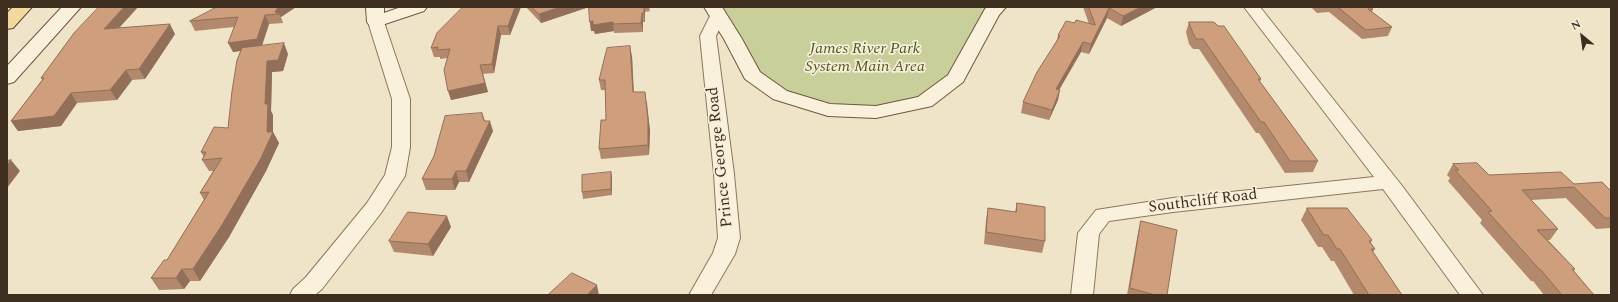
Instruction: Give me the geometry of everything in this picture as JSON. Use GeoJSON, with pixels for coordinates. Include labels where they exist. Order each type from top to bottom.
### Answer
{"type":"FeatureCollection","features":[{"type":"Feature","properties":{"kind":"main road"},"geometry":{"type":"LineString","coordinates":[[7,24],[23,7]]}},
{"type":"Feature","properties":{"kind":"street"},"geometry":{"type":"LineString","coordinates":[[7,78],[72,7]]}},
{"type":"Feature","properties":{"kind":"street"},"geometry":{"type":"LineString","coordinates":[[301,295],[314,283],[365,219],[395,176],[401,147],[401,99],[376,14],[418,7]]}},
{"type":"Feature","properties":{"kind":"street"},"geometry":{"type":"LineString","coordinates":[[716,11],[752,75],[780,95],[828,110],[876,112],[925,102],[956,78],[991,14],[997,7]]}},
{"type":"Feature","properties":{"kind":"street"},"geometry":{"type":"LineString","coordinates":[[1252,7],[1388,182],[1472,295]]}},
{"type":"Feature","properties":{"kind":"street","name":"Prince George Road"},"geometry":{"type":"LineString","coordinates":[[700,295],[724,254],[729,238],[724,174],[708,36],[716,11]]}},
{"type":"Feature","properties":{"kind":"street","name":"Southcliff Road"},"geometry":{"type":"LineString","coordinates":[[1082,295],[1089,233],[1103,215],[1180,204],[1388,182]]}},
{"type":"Feature","properties":{"kind":"green space","name":"James River Park System Main Area"},"geometry":{"type":"Polygon","coordinates":[[[713,7],[997,7],[956,78],[925,102],[828,110],[752,75],[713,7]]]}},
{"type":"Feature","properties":{"kind":"building"},"geometry":{"type":"Polygon","coordinates":[[[99,7],[124,7],[104,29],[170,24],[139,69],[126,70],[110,90],[71,93],[54,116],[11,121],[44,78],[41,78],[74,33],[99,7]]]}},
{"type":"Feature","properties":{"kind":"building"},"geometry":{"type":"Polygon","coordinates":[[[217,7],[278,7],[275,12],[279,14],[265,15],[257,39],[228,43],[238,17],[190,21],[217,7]]]}},
{"type":"Feature","properties":{"kind":"building"},"geometry":{"type":"Polygon","coordinates":[[[463,7],[515,7],[508,26],[498,26],[492,64],[480,65],[485,83],[448,91],[444,70],[450,49],[437,50],[438,47],[431,48],[437,33],[463,7]]]}},
{"type":"Feature","properties":{"kind":"building"},"geometry":{"type":"Polygon","coordinates":[[[532,7],[560,7],[539,14],[532,7]]]}},
{"type":"Feature","properties":{"kind":"building"},"geometry":{"type":"Polygon","coordinates":[[[589,7],[644,7],[644,13],[642,13],[641,23],[613,24],[613,22],[593,25],[593,21],[590,22],[589,7]]]}},
{"type":"Feature","properties":{"kind":"building"},"geometry":{"type":"Polygon","coordinates":[[[1089,7],[1141,7],[1123,16],[1109,8],[1091,44],[1083,42],[1056,89],[1060,90],[1052,110],[1023,102],[1037,72],[1060,36],[1058,35],[1066,21],[1075,23],[1076,20],[1095,25],[1089,7]]]}},
{"type":"Feature","properties":{"kind":"building"},"geometry":{"type":"Polygon","coordinates":[[[1338,7],[1371,7],[1373,9],[1368,9],[1392,27],[1366,30],[1338,7]]]}},
{"type":"Feature","properties":{"kind":"building"},"geometry":{"type":"Polygon","coordinates":[[[1189,22],[1214,22],[1218,26],[1224,26],[1261,79],[1258,79],[1318,161],[1290,161],[1264,122],[1261,122],[1203,39],[1196,39],[1189,22]]]}},
{"type":"Feature","properties":{"kind":"building"},"geometry":{"type":"Polygon","coordinates":[[[284,43],[278,60],[267,61],[265,104],[268,104],[267,132],[273,132],[260,160],[222,225],[193,269],[182,269],[176,278],[151,278],[164,260],[167,260],[209,192],[200,193],[222,158],[202,160],[206,152],[201,152],[214,127],[228,128],[237,60],[242,48],[284,43]]]}},
{"type":"Feature","properties":{"kind":"building"},"geometry":{"type":"Polygon","coordinates":[[[630,46],[633,92],[645,92],[648,120],[648,145],[599,149],[601,120],[606,120],[605,80],[599,80],[607,48],[630,46]]]}},
{"type":"Feature","properties":{"kind":"building"},"geometry":{"type":"Polygon","coordinates":[[[482,113],[484,121],[490,121],[466,171],[456,171],[452,179],[422,179],[434,156],[445,116],[482,113]]]}},
{"type":"Feature","properties":{"kind":"building"},"geometry":{"type":"Polygon","coordinates":[[[1477,163],[1489,175],[1561,172],[1574,184],[1602,182],[1611,191],[1611,218],[1605,218],[1574,187],[1522,190],[1558,229],[1537,230],[1575,269],[1572,269],[1594,295],[1562,295],[1488,212],[1492,211],[1455,170],[1459,170],[1453,164],[1477,163]]]}},
{"type":"Feature","properties":{"kind":"building"},"geometry":{"type":"Polygon","coordinates":[[[611,172],[611,189],[582,192],[582,175],[611,172]]]}},
{"type":"Feature","properties":{"kind":"building"},"geometry":{"type":"Polygon","coordinates":[[[1017,203],[1045,207],[1045,241],[986,232],[988,208],[1016,212],[1017,203]]]}},
{"type":"Feature","properties":{"kind":"building"},"geometry":{"type":"Polygon","coordinates":[[[1307,208],[1347,208],[1372,240],[1369,241],[1375,249],[1371,249],[1402,295],[1369,295],[1340,249],[1337,249],[1328,235],[1324,235],[1307,208]]]}},
{"type":"Feature","properties":{"kind":"building"},"geometry":{"type":"Polygon","coordinates":[[[408,212],[447,216],[428,244],[389,241],[408,212]]]}},
{"type":"Feature","properties":{"kind":"building"},"geometry":{"type":"Polygon","coordinates":[[[1141,221],[1177,230],[1167,295],[1155,295],[1130,288],[1141,221]]]}},
{"type":"Feature","properties":{"kind":"building"},"geometry":{"type":"Polygon","coordinates":[[[572,273],[597,285],[587,295],[548,295],[572,273]]]}}]}
